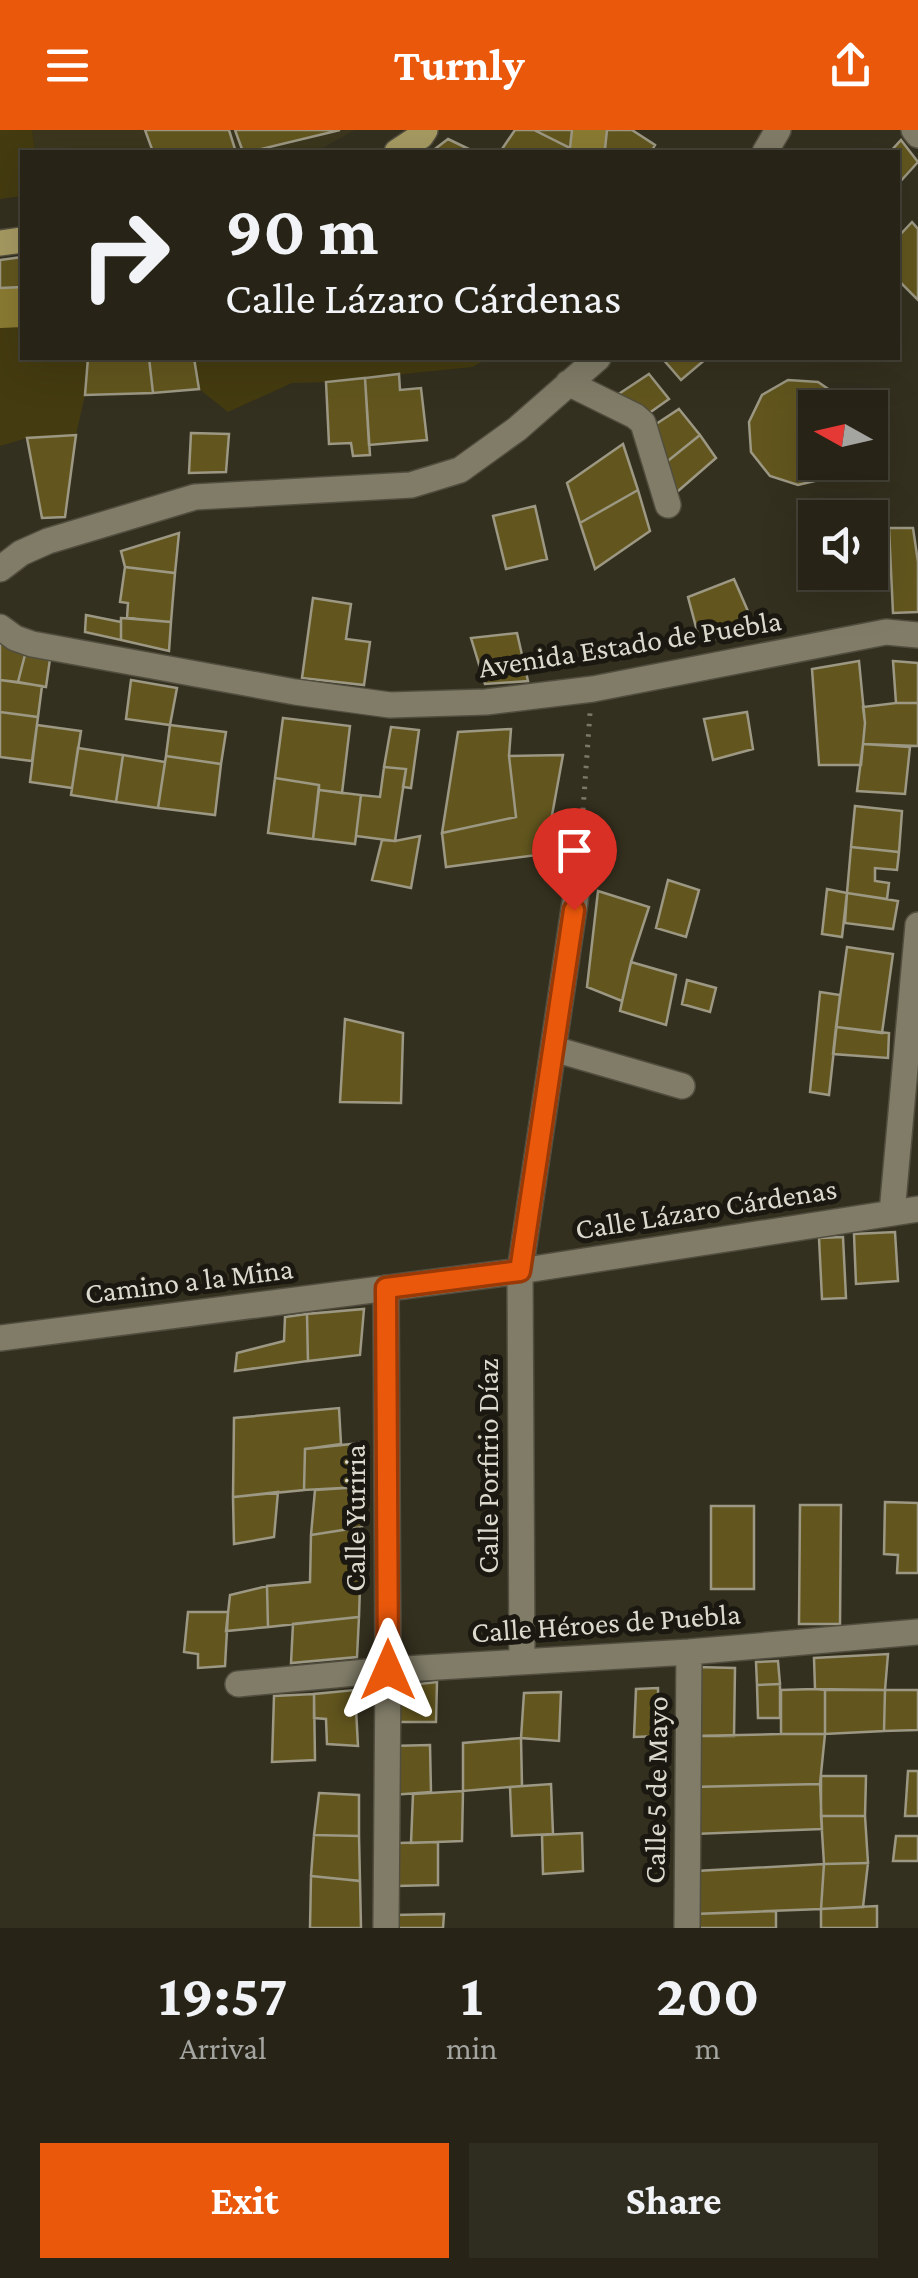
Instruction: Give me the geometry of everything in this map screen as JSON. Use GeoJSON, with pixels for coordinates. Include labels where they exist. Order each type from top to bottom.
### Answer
{"type":"FeatureCollection","features":[{"type":"Feature","properties":{"kind":"main road"},"geometry":{"type":"LineString","coordinates":[[401,150],[425,130]]}},
{"type":"Feature","properties":{"kind":"street"},"geometry":{"type":"LineString","coordinates":[[0,569],[21,553],[48,541],[195,497],[411,486],[460,470],[517,429],[596,360]]}},
{"type":"Feature","properties":{"kind":"street"},"geometry":{"type":"LineString","coordinates":[[568,383],[642,423],[668,505]]}},
{"type":"Feature","properties":{"kind":"street","name":"Avenida Estado de Puebla"},"geometry":{"type":"LineString","coordinates":[[0,628],[32,644],[295,692],[390,704],[486,702],[594,689],[886,632],[918,635]]}},
{"type":"Feature","properties":{"kind":"street","name":"Calle Porfirio Díaz"},"geometry":{"type":"LineString","coordinates":[[522,1661],[520,1271],[579,875]]}},
{"type":"Feature","properties":{"kind":"street"},"geometry":{"type":"LineString","coordinates":[[892,1213],[918,925]]}},
{"type":"Feature","properties":{"kind":"street"},"geometry":{"type":"LineString","coordinates":[[554,1050],[682,1086]]}},
{"type":"Feature","properties":{"kind":"street","name":"Calle Lázaro Cárdenas"},"geometry":{"type":"LineString","coordinates":[[386,1288],[918,1209]]}},
{"type":"Feature","properties":{"kind":"street","name":"Camino a la Mina"},"geometry":{"type":"LineString","coordinates":[[0,1338],[386,1288]]}},
{"type":"Feature","properties":{"kind":"street","name":"Calle Yuriria"},"geometry":{"type":"LineString","coordinates":[[386,1288],[386,1928]]}},
{"type":"Feature","properties":{"kind":"street","name":"Calle Héroes de Puebla"},"geometry":{"type":"LineString","coordinates":[[238,1684],[918,1632]]}},
{"type":"Feature","properties":{"kind":"street","name":"Calle 5 de Mayo"},"geometry":{"type":"LineString","coordinates":[[687,1928],[690,1652]]}},
{"type":"Feature","properties":{"kind":"path"},"geometry":{"type":"LineString","coordinates":[[579,875],[588,727]]}},
{"type":"Feature","properties":{"kind":"shaded area"},"geometry":{"type":"Polygon","coordinates":[[[0,130],[32,130],[35,150],[20,150],[20,196],[0,199],[0,130]]]}},
{"type":"Feature","properties":{"kind":"shaded area"},"geometry":{"type":"Polygon","coordinates":[[[32,130],[355,130],[319,150],[35,150],[32,130]]]}},
{"type":"Feature","properties":{"kind":"shaded area"},"geometry":{"type":"Polygon","coordinates":[[[20,287],[20,360],[88,360],[76,435],[27,438],[0,446],[0,288],[20,287]]]}},
{"type":"Feature","properties":{"kind":"shaded area"},"geometry":{"type":"Polygon","coordinates":[[[194,360],[485,360],[472,367],[292,383],[228,412],[199,389],[194,360]]]}},
{"type":"Feature","properties":{"kind":"building"},"geometry":{"type":"Polygon","coordinates":[[[145,130],[229,130],[235,149],[230,150],[152,150],[145,130]]]}},
{"type":"Feature","properties":{"kind":"building"},"geometry":{"type":"Polygon","coordinates":[[[235,130],[340,130],[257,150],[242,150],[235,130]]]}},
{"type":"Feature","properties":{"kind":"building"},"geometry":{"type":"Polygon","coordinates":[[[515,130],[534,130],[570,148],[570,150],[501,150],[515,130]]]}},
{"type":"Feature","properties":{"kind":"building"},"geometry":{"type":"Polygon","coordinates":[[[534,130],[572,130],[570,148],[534,130]]]}},
{"type":"Feature","properties":{"kind":"building"},"geometry":{"type":"Polygon","coordinates":[[[607,130],[632,130],[655,145],[652,150],[605,149],[607,130]]]}},
{"type":"Feature","properties":{"kind":"building"},"geometry":{"type":"Polygon","coordinates":[[[448,139],[471,150],[434,150],[448,139]]]}},
{"type":"Feature","properties":{"kind":"building"},"geometry":{"type":"Polygon","coordinates":[[[901,140],[918,162],[900,182],[900,150],[892,150],[901,140]]]}},
{"type":"Feature","properties":{"kind":"building"},"geometry":{"type":"Polygon","coordinates":[[[912,222],[918,229],[918,300],[900,282],[900,235],[912,222]]]}},
{"type":"Feature","properties":{"kind":"building"},"geometry":{"type":"Polygon","coordinates":[[[20,257],[20,287],[0,288],[0,260],[20,257]]]}},
{"type":"Feature","properties":{"kind":"building"},"geometry":{"type":"Polygon","coordinates":[[[88,360],[149,360],[153,393],[85,395],[88,360]]]}},
{"type":"Feature","properties":{"kind":"building"},"geometry":{"type":"Polygon","coordinates":[[[149,360],[194,360],[199,389],[153,393],[149,360]]]}},
{"type":"Feature","properties":{"kind":"building"},"geometry":{"type":"Polygon","coordinates":[[[664,360],[705,360],[681,380],[664,360]]]}},
{"type":"Feature","properties":{"kind":"building"},"geometry":{"type":"Polygon","coordinates":[[[399,374],[400,390],[421,388],[427,440],[369,445],[365,378],[399,374]]]}},
{"type":"Feature","properties":{"kind":"building"},"geometry":{"type":"Polygon","coordinates":[[[649,374],[669,399],[645,416],[611,399],[649,374]]]}},
{"type":"Feature","properties":{"kind":"building"},"geometry":{"type":"Polygon","coordinates":[[[365,378],[370,455],[353,456],[351,443],[329,444],[326,382],[365,378]]]}},
{"type":"Feature","properties":{"kind":"building"},"geometry":{"type":"Polygon","coordinates":[[[788,380],[818,382],[830,390],[798,390],[798,480],[819,480],[798,485],[770,476],[751,452],[749,422],[762,395],[788,380]]]}},
{"type":"Feature","properties":{"kind":"building"},"geometry":{"type":"Polygon","coordinates":[[[679,409],[700,435],[664,464],[656,424],[679,409]]]}},
{"type":"Feature","properties":{"kind":"building"},"geometry":{"type":"Polygon","coordinates":[[[191,433],[229,434],[226,472],[189,473],[191,433]]]}},
{"type":"Feature","properties":{"kind":"building"},"geometry":{"type":"Polygon","coordinates":[[[76,435],[65,517],[42,518],[27,438],[76,435]]]}},
{"type":"Feature","properties":{"kind":"building"},"geometry":{"type":"Polygon","coordinates":[[[700,435],[716,458],[670,498],[664,464],[700,435]]]}},
{"type":"Feature","properties":{"kind":"building"},"geometry":{"type":"Polygon","coordinates":[[[623,444],[638,490],[580,523],[567,483],[623,444]]]}},
{"type":"Feature","properties":{"kind":"building"},"geometry":{"type":"Polygon","coordinates":[[[638,490],[650,531],[595,569],[580,523],[638,490]]]}},
{"type":"Feature","properties":{"kind":"building"},"geometry":{"type":"Polygon","coordinates":[[[535,506],[547,559],[506,569],[493,516],[535,506]]]}},
{"type":"Feature","properties":{"kind":"building"},"geometry":{"type":"Polygon","coordinates":[[[889,528],[913,528],[918,612],[893,613],[889,528]]]}},
{"type":"Feature","properties":{"kind":"building"},"geometry":{"type":"Polygon","coordinates":[[[179,533],[175,573],[125,567],[121,551],[179,533]]]}},
{"type":"Feature","properties":{"kind":"building"},"geometry":{"type":"Polygon","coordinates":[[[125,567],[175,573],[171,622],[127,618],[128,603],[120,602],[125,567]]]}},
{"type":"Feature","properties":{"kind":"building"},"geometry":{"type":"Polygon","coordinates":[[[734,579],[757,632],[700,642],[688,597],[734,579]]]}},
{"type":"Feature","properties":{"kind":"building"},"geometry":{"type":"Polygon","coordinates":[[[313,598],[351,604],[346,639],[370,642],[364,685],[302,678],[313,598]]]}},
{"type":"Feature","properties":{"kind":"building"},"geometry":{"type":"Polygon","coordinates":[[[86,615],[121,622],[121,640],[85,632],[86,615]]]}},
{"type":"Feature","properties":{"kind":"building"},"geometry":{"type":"Polygon","coordinates":[[[121,618],[171,622],[169,651],[121,640],[121,618]]]}},
{"type":"Feature","properties":{"kind":"building"},"geometry":{"type":"Polygon","coordinates":[[[517,633],[528,681],[485,684],[471,638],[517,633]]]}},
{"type":"Feature","properties":{"kind":"building"},"geometry":{"type":"Polygon","coordinates":[[[0,640],[27,647],[18,682],[0,680],[0,640]]]}},
{"type":"Feature","properties":{"kind":"building"},"geometry":{"type":"Polygon","coordinates":[[[27,647],[51,652],[46,687],[18,682],[27,647]]]}},
{"type":"Feature","properties":{"kind":"building"},"geometry":{"type":"Polygon","coordinates":[[[859,661],[865,723],[861,765],[819,765],[812,669],[859,661]]]}},
{"type":"Feature","properties":{"kind":"building"},"geometry":{"type":"Polygon","coordinates":[[[893,661],[918,663],[918,703],[896,703],[893,661]]]}},
{"type":"Feature","properties":{"kind":"building"},"geometry":{"type":"Polygon","coordinates":[[[0,680],[42,686],[38,717],[0,712],[0,680]]]}},
{"type":"Feature","properties":{"kind":"building"},"geometry":{"type":"Polygon","coordinates":[[[131,680],[177,688],[170,725],[126,719],[131,680]]]}},
{"type":"Feature","properties":{"kind":"building"},"geometry":{"type":"Polygon","coordinates":[[[918,703],[918,746],[863,744],[863,707],[918,703]]]}},
{"type":"Feature","properties":{"kind":"building"},"geometry":{"type":"Polygon","coordinates":[[[0,712],[38,717],[32,761],[0,757],[0,712]]]}},
{"type":"Feature","properties":{"kind":"building"},"geometry":{"type":"Polygon","coordinates":[[[747,712],[753,749],[713,760],[704,719],[747,712]]]}},
{"type":"Feature","properties":{"kind":"building"},"geometry":{"type":"Polygon","coordinates":[[[283,718],[350,726],[342,793],[275,778],[283,718]]]}},
{"type":"Feature","properties":{"kind":"building"},"geometry":{"type":"Polygon","coordinates":[[[37,725],[81,731],[72,788],[30,782],[37,725]]]}},
{"type":"Feature","properties":{"kind":"building"},"geometry":{"type":"Polygon","coordinates":[[[170,725],[226,732],[221,764],[166,756],[170,725]]]}},
{"type":"Feature","properties":{"kind":"building"},"geometry":{"type":"Polygon","coordinates":[[[391,727],[419,730],[411,788],[403,787],[406,769],[384,767],[391,727]]]}},
{"type":"Feature","properties":{"kind":"building"},"geometry":{"type":"Polygon","coordinates":[[[511,729],[509,756],[516,817],[442,833],[458,732],[511,729]]]}},
{"type":"Feature","properties":{"kind":"building"},"geometry":{"type":"Polygon","coordinates":[[[863,744],[910,747],[905,794],[857,791],[863,744]]]}},
{"type":"Feature","properties":{"kind":"building"},"geometry":{"type":"Polygon","coordinates":[[[78,748],[123,755],[116,802],[71,795],[78,748]]]}},
{"type":"Feature","properties":{"kind":"building"},"geometry":{"type":"Polygon","coordinates":[[[123,755],[165,762],[158,808],[116,802],[123,755]]]}},
{"type":"Feature","properties":{"kind":"building"},"geometry":{"type":"Polygon","coordinates":[[[563,755],[545,854],[446,867],[442,833],[516,817],[509,756],[563,755]]]}},
{"type":"Feature","properties":{"kind":"building"},"geometry":{"type":"Polygon","coordinates":[[[166,756],[221,764],[215,815],[158,808],[166,756]]]}},
{"type":"Feature","properties":{"kind":"building"},"geometry":{"type":"Polygon","coordinates":[[[384,767],[406,769],[395,841],[356,836],[361,795],[380,797],[384,767]]]}},
{"type":"Feature","properties":{"kind":"building"},"geometry":{"type":"Polygon","coordinates":[[[275,778],[319,785],[313,839],[268,833],[275,778]]]}},
{"type":"Feature","properties":{"kind":"building"},"geometry":{"type":"Polygon","coordinates":[[[319,790],[361,795],[355,844],[313,839],[319,790]]]}},
{"type":"Feature","properties":{"kind":"building"},"geometry":{"type":"Polygon","coordinates":[[[855,806],[902,811],[899,852],[851,847],[855,806]]]}},
{"type":"Feature","properties":{"kind":"building"},"geometry":{"type":"Polygon","coordinates":[[[420,836],[411,888],[372,880],[382,840],[420,836]]]}},
{"type":"Feature","properties":{"kind":"building"},"geometry":{"type":"Polygon","coordinates":[[[851,847],[899,852],[897,870],[875,868],[875,881],[889,883],[887,899],[847,893],[851,847]]]}},
{"type":"Feature","properties":{"kind":"building"},"geometry":{"type":"Polygon","coordinates":[[[668,880],[699,890],[686,937],[656,928],[668,880]]]}},
{"type":"Feature","properties":{"kind":"building"},"geometry":{"type":"Polygon","coordinates":[[[827,889],[847,893],[842,937],[822,934],[827,889]]]}},
{"type":"Feature","properties":{"kind":"building"},"geometry":{"type":"Polygon","coordinates":[[[598,891],[649,907],[622,1001],[587,987],[598,891]]]}},
{"type":"Feature","properties":{"kind":"building"},"geometry":{"type":"Polygon","coordinates":[[[847,893],[898,901],[893,929],[845,923],[847,893]]]}},
{"type":"Feature","properties":{"kind":"building"},"geometry":{"type":"Polygon","coordinates":[[[847,947],[893,954],[882,1033],[836,1027],[847,947]]]}},
{"type":"Feature","properties":{"kind":"building"},"geometry":{"type":"Polygon","coordinates":[[[631,962],[676,975],[666,1025],[620,1011],[631,962]]]}},
{"type":"Feature","properties":{"kind":"building"},"geometry":{"type":"Polygon","coordinates":[[[687,980],[716,988],[710,1012],[682,1004],[687,980]]]}},
{"type":"Feature","properties":{"kind":"building"},"geometry":{"type":"Polygon","coordinates":[[[820,992],[840,995],[829,1095],[810,1092],[820,992]]]}},
{"type":"Feature","properties":{"kind":"building"},"geometry":{"type":"Polygon","coordinates":[[[345,1019],[403,1033],[401,1103],[340,1102],[345,1019]]]}},
{"type":"Feature","properties":{"kind":"building"},"geometry":{"type":"Polygon","coordinates":[[[836,1027],[889,1033],[888,1058],[833,1054],[836,1027]]]}},
{"type":"Feature","properties":{"kind":"building"},"geometry":{"type":"Polygon","coordinates":[[[895,1232],[898,1281],[856,1284],[854,1234],[895,1232]]]}},
{"type":"Feature","properties":{"kind":"building"},"geometry":{"type":"Polygon","coordinates":[[[843,1237],[846,1298],[822,1299],[819,1238],[843,1237]]]}},
{"type":"Feature","properties":{"kind":"building"},"geometry":{"type":"Polygon","coordinates":[[[364,1309],[360,1355],[308,1361],[307,1314],[364,1309]]]}},
{"type":"Feature","properties":{"kind":"building"},"geometry":{"type":"Polygon","coordinates":[[[307,1314],[308,1361],[235,1371],[237,1353],[284,1341],[285,1317],[307,1314]]]}},
{"type":"Feature","properties":{"kind":"building"},"geometry":{"type":"Polygon","coordinates":[[[339,1408],[341,1444],[305,1449],[304,1490],[233,1497],[234,1418],[339,1408]]]}},
{"type":"Feature","properties":{"kind":"building"},"geometry":{"type":"Polygon","coordinates":[[[361,1443],[361,1487],[304,1490],[305,1449],[361,1443]]]}},
{"type":"Feature","properties":{"kind":"building"},"geometry":{"type":"Polygon","coordinates":[[[361,1487],[362,1527],[311,1535],[315,1490],[361,1487]]]}},
{"type":"Feature","properties":{"kind":"building"},"geometry":{"type":"Polygon","coordinates":[[[278,1492],[274,1537],[234,1544],[233,1497],[278,1492]]]}},
{"type":"Feature","properties":{"kind":"building"},"geometry":{"type":"Polygon","coordinates":[[[885,1502],[918,1503],[918,1573],[897,1573],[898,1555],[884,1554],[885,1502]]]}},
{"type":"Feature","properties":{"kind":"building"},"geometry":{"type":"Polygon","coordinates":[[[800,1505],[841,1505],[840,1624],[799,1624],[800,1505]]]}},
{"type":"Feature","properties":{"kind":"building"},"geometry":{"type":"Polygon","coordinates":[[[711,1506],[754,1506],[754,1589],[711,1589],[711,1506]]]}},
{"type":"Feature","properties":{"kind":"building"},"geometry":{"type":"Polygon","coordinates":[[[362,1527],[359,1617],[268,1627],[267,1586],[310,1582],[311,1535],[362,1527]]]}},
{"type":"Feature","properties":{"kind":"building"},"geometry":{"type":"Polygon","coordinates":[[[267,1586],[268,1627],[226,1631],[230,1595],[267,1586]]]}},
{"type":"Feature","properties":{"kind":"building"},"geometry":{"type":"Polygon","coordinates":[[[188,1612],[228,1612],[225,1666],[198,1668],[198,1654],[184,1652],[188,1612]]]}},
{"type":"Feature","properties":{"kind":"building"},"geometry":{"type":"Polygon","coordinates":[[[359,1617],[357,1657],[291,1663],[293,1624],[359,1617]]]}},
{"type":"Feature","properties":{"kind":"building"},"geometry":{"type":"Polygon","coordinates":[[[888,1654],[885,1690],[815,1689],[814,1658],[888,1654]]]}},
{"type":"Feature","properties":{"kind":"building"},"geometry":{"type":"Polygon","coordinates":[[[778,1661],[780,1684],[757,1685],[756,1662],[778,1661]]]}},
{"type":"Feature","properties":{"kind":"building"},"geometry":{"type":"Polygon","coordinates":[[[695,1667],[735,1668],[734,1736],[694,1736],[695,1667]]]}},
{"type":"Feature","properties":{"kind":"building"},"geometry":{"type":"Polygon","coordinates":[[[437,1682],[436,1722],[392,1722],[393,1687],[437,1682]]]}},
{"type":"Feature","properties":{"kind":"building"},"geometry":{"type":"Polygon","coordinates":[[[780,1684],[780,1718],[758,1718],[757,1685],[780,1684]]]}},
{"type":"Feature","properties":{"kind":"building"},"geometry":{"type":"Polygon","coordinates":[[[658,1688],[659,1736],[634,1737],[636,1689],[658,1688]]]}},
{"type":"Feature","properties":{"kind":"building"},"geometry":{"type":"Polygon","coordinates":[[[355,1690],[358,1746],[327,1744],[326,1719],[314,1718],[314,1694],[355,1690]]]}},
{"type":"Feature","properties":{"kind":"building"},"geometry":{"type":"Polygon","coordinates":[[[781,1690],[825,1690],[825,1734],[781,1734],[781,1690]]]}},
{"type":"Feature","properties":{"kind":"building"},"geometry":{"type":"Polygon","coordinates":[[[825,1690],[885,1690],[884,1731],[825,1734],[825,1690]]]}},
{"type":"Feature","properties":{"kind":"building"},"geometry":{"type":"Polygon","coordinates":[[[885,1690],[918,1690],[918,1730],[884,1731],[885,1690]]]}},
{"type":"Feature","properties":{"kind":"building"},"geometry":{"type":"Polygon","coordinates":[[[561,1692],[559,1741],[521,1738],[524,1693],[561,1692]]]}},
{"type":"Feature","properties":{"kind":"building"},"geometry":{"type":"Polygon","coordinates":[[[314,1694],[315,1760],[272,1762],[274,1696],[314,1694]]]}},
{"type":"Feature","properties":{"kind":"building"},"geometry":{"type":"Polygon","coordinates":[[[825,1734],[820,1784],[692,1787],[694,1736],[825,1734]]]}},
{"type":"Feature","properties":{"kind":"building"},"geometry":{"type":"Polygon","coordinates":[[[521,1738],[522,1786],[463,1791],[463,1743],[521,1738]]]}},
{"type":"Feature","properties":{"kind":"building"},"geometry":{"type":"Polygon","coordinates":[[[430,1745],[431,1792],[392,1795],[390,1746],[430,1745]]]}},
{"type":"Feature","properties":{"kind":"building"},"geometry":{"type":"Polygon","coordinates":[[[908,1771],[918,1771],[918,1816],[905,1816],[908,1771]]]}},
{"type":"Feature","properties":{"kind":"building"},"geometry":{"type":"Polygon","coordinates":[[[821,1776],[866,1776],[865,1816],[821,1816],[821,1776]]]}},
{"type":"Feature","properties":{"kind":"building"},"geometry":{"type":"Polygon","coordinates":[[[551,1784],[553,1834],[512,1836],[510,1787],[551,1784]]]}},
{"type":"Feature","properties":{"kind":"building"},"geometry":{"type":"Polygon","coordinates":[[[820,1784],[822,1829],[694,1834],[692,1787],[820,1784]]]}},
{"type":"Feature","properties":{"kind":"building"},"geometry":{"type":"Polygon","coordinates":[[[463,1791],[462,1841],[411,1843],[413,1794],[463,1791]]]}},
{"type":"Feature","properties":{"kind":"building"},"geometry":{"type":"Polygon","coordinates":[[[319,1793],[359,1795],[359,1836],[314,1835],[319,1793]]]}},
{"type":"Feature","properties":{"kind":"building"},"geometry":{"type":"Polygon","coordinates":[[[821,1816],[865,1816],[868,1863],[824,1864],[821,1816]]]}},
{"type":"Feature","properties":{"kind":"building"},"geometry":{"type":"Polygon","coordinates":[[[582,1833],[583,1871],[543,1874],[542,1835],[582,1833]]]}},
{"type":"Feature","properties":{"kind":"building"},"geometry":{"type":"Polygon","coordinates":[[[314,1835],[359,1836],[360,1881],[311,1876],[314,1835]]]}},
{"type":"Feature","properties":{"kind":"building"},"geometry":{"type":"Polygon","coordinates":[[[896,1836],[918,1836],[918,1861],[893,1861],[896,1836]]]}},
{"type":"Feature","properties":{"kind":"building"},"geometry":{"type":"Polygon","coordinates":[[[438,1842],[438,1885],[397,1886],[398,1843],[438,1842]]]}},
{"type":"Feature","properties":{"kind":"building"},"geometry":{"type":"Polygon","coordinates":[[[868,1863],[863,1907],[821,1909],[824,1864],[868,1863]]]}},
{"type":"Feature","properties":{"kind":"building"},"geometry":{"type":"Polygon","coordinates":[[[824,1864],[821,1909],[694,1914],[696,1871],[824,1864]]]}},
{"type":"Feature","properties":{"kind":"building"},"geometry":{"type":"Polygon","coordinates":[[[311,1876],[360,1881],[361,1928],[310,1928],[311,1876]]]}},
{"type":"Feature","properties":{"kind":"building"},"geometry":{"type":"Polygon","coordinates":[[[877,1906],[877,1928],[821,1928],[821,1909],[877,1906]]]}},
{"type":"Feature","properties":{"kind":"building"},"geometry":{"type":"Polygon","coordinates":[[[776,1911],[776,1928],[694,1928],[694,1914],[776,1911]]]}},
{"type":"Feature","properties":{"kind":"building"},"geometry":{"type":"Polygon","coordinates":[[[444,1914],[443,1928],[394,1928],[394,1915],[444,1914]]]}},
{"type":"Feature","properties":{"kind":"waterway"},"geometry":{"type":"LineString","coordinates":[[590,130],[592,150]]}},
{"type":"Feature","properties":{"kind":"waterway"},"geometry":{"type":"LineString","coordinates":[[0,302],[20,301]]}},
{"type":"Feature","properties":{"kind":"route"},"geometry":{"type":"LineString","coordinates":[[388,1670],[386,1288],[520,1271],[574,910]]}}]}
